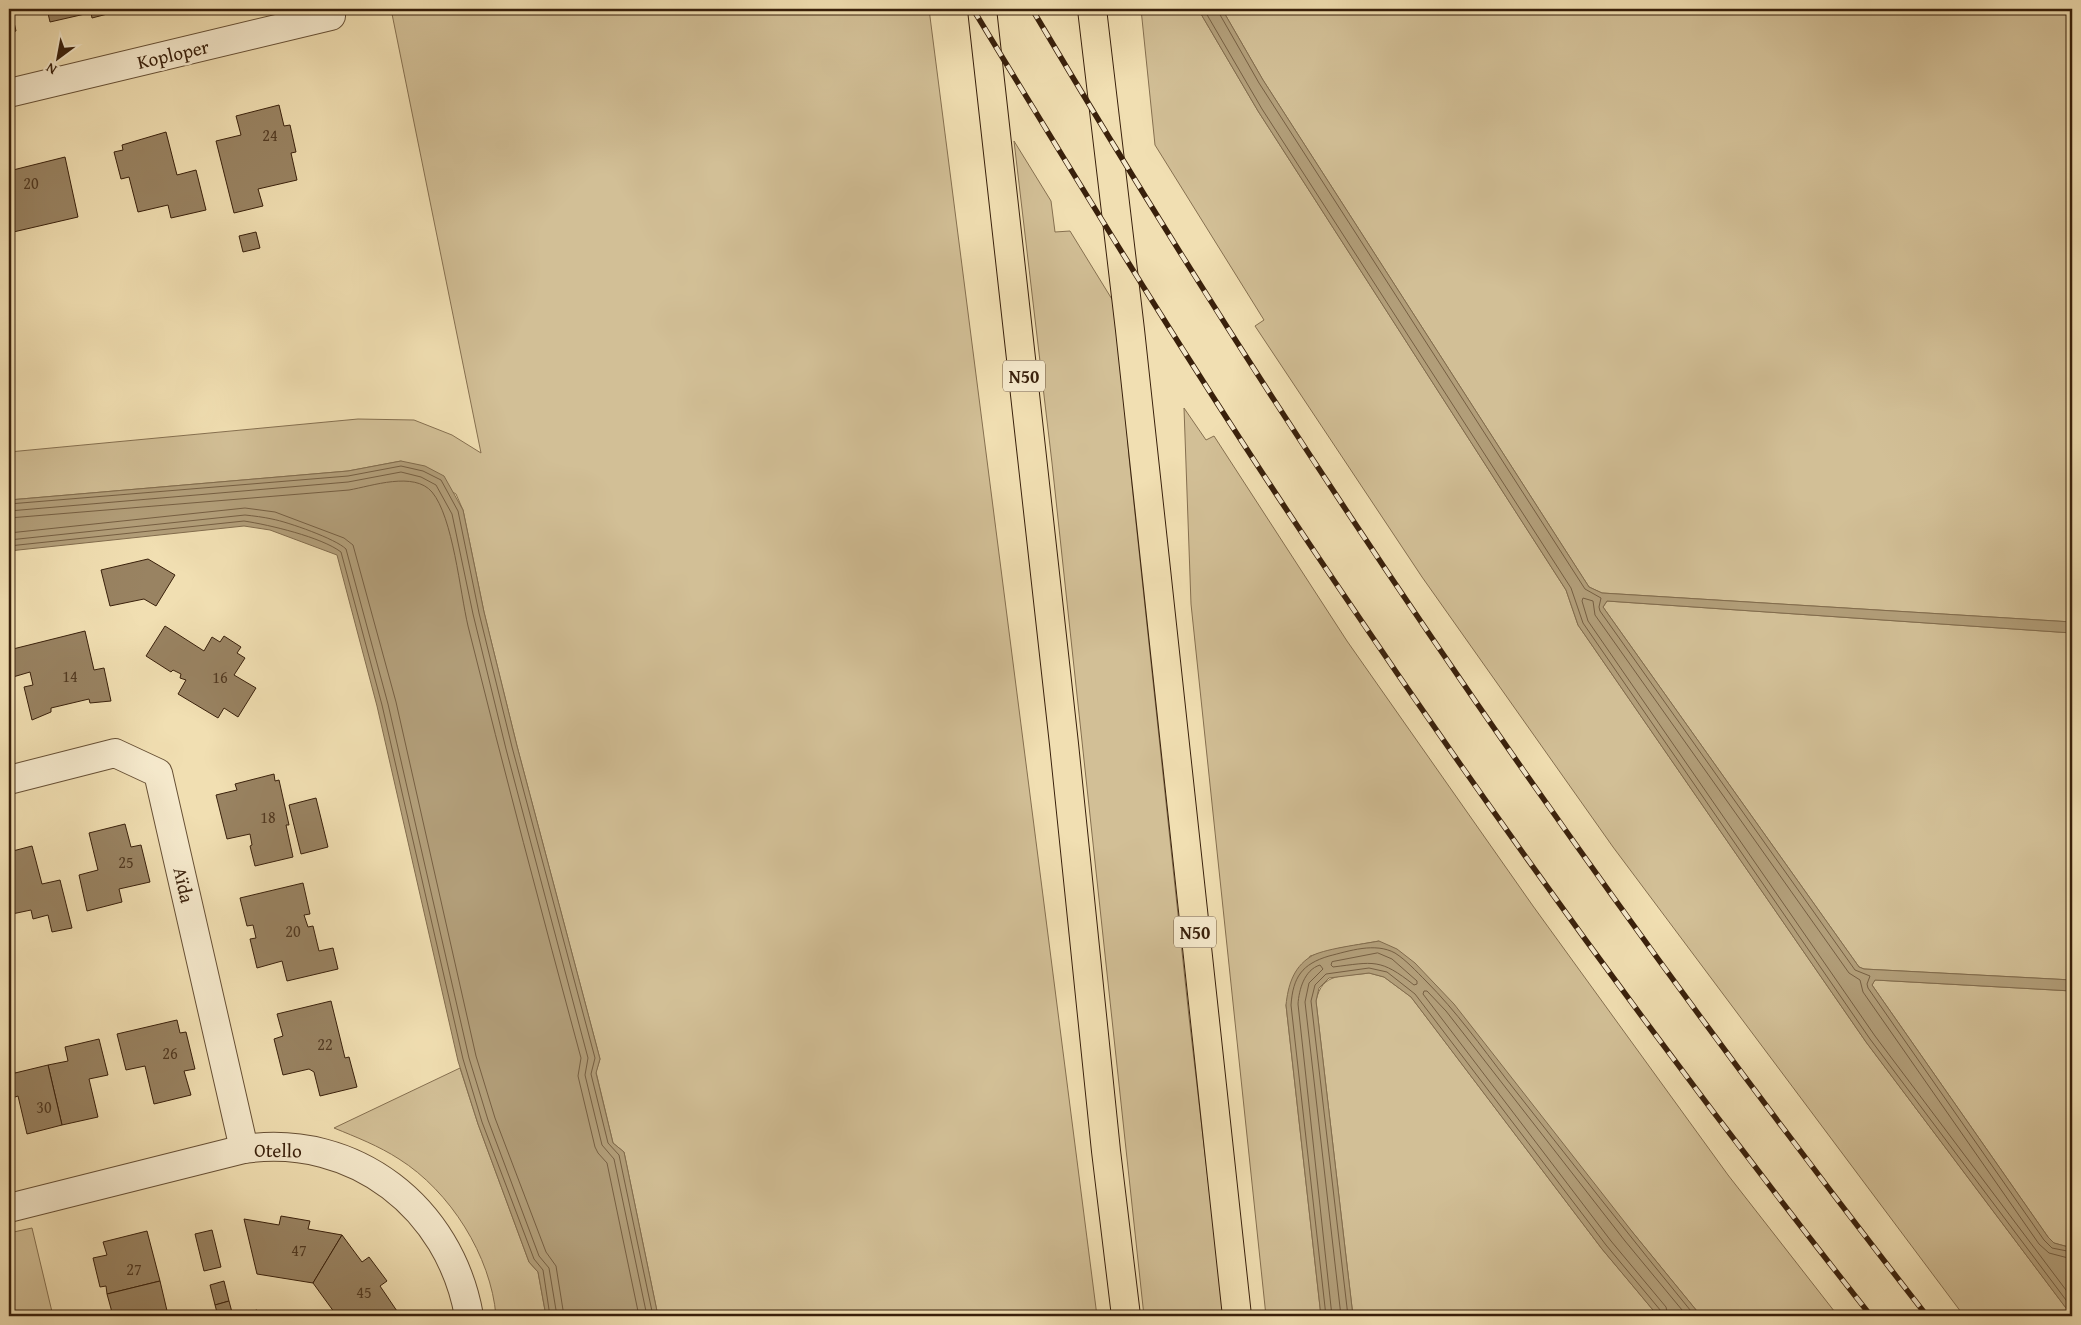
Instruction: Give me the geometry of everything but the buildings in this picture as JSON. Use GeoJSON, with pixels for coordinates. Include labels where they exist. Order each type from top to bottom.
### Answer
{"type":"FeatureCollection","features":[{"type":"Feature","properties":{"kind":"highway","name":"N50"},"geometry":{"type":"LineString","coordinates":[[982,9],[1063,734],[1106,1151],[1126,1316]]}},
{"type":"Feature","properties":{"kind":"highway","name":"N50"},"geometry":{"type":"LineString","coordinates":[[1092,9],[1130,330],[1237,1316]]}},
{"type":"Feature","properties":{"kind":"street","name":"Koploper"},"geometry":{"type":"LineString","coordinates":[[9,93],[331,16],[329,9]]}},
{"type":"Feature","properties":{"kind":"street","name":"Aïda"},"geometry":{"type":"LineString","coordinates":[[9,780],[115,754],[158,773],[244,1149]]}},
{"type":"Feature","properties":{"kind":"street","name":"Otello"},"geometry":{"type":"LineString","coordinates":[[9,1208],[244,1149],[293,1147],[327,1154],[357,1165],[385,1181],[410,1202],[432,1226],[445,1246],[462,1283],[469,1316]]}},
{"type":"Feature","properties":{"kind":"shaded area"},"geometry":{"type":"Polygon","coordinates":[[[391,9],[929,9],[1097,1316],[658,1316],[624,1152],[613,1143],[596,1072],[600,1059],[517,746],[484,612],[463,510],[456,494],[401,461],[348,471],[9,500],[9,452],[358,419],[414,420],[452,435],[481,453],[391,9]]]}},
{"type":"Feature","properties":{"kind":"shaded area"},"geometry":{"type":"Polygon","coordinates":[[[1141,9],[1201,9],[1201,14],[1258,111],[1566,590],[1578,625],[1866,1042],[2072,1316],[1964,1316],[1613,847],[1422,577],[1255,326],[1264,320],[1155,145],[1141,9]]]}},
{"type":"Feature","properties":{"kind":"shaded area"},"geometry":{"type":"Polygon","coordinates":[[[1222,9],[2072,9],[2072,622],[1602,593],[1589,587],[1263,80],[1222,9]]]}},
{"type":"Feature","properties":{"kind":"shaded area"},"geometry":{"type":"Polygon","coordinates":[[[1014,141],[1051,201],[1055,232],[1070,231],[1118,309],[1129,457],[1189,1017],[1224,1316],[1144,1316],[1052,463],[1014,141]]]}},
{"type":"Feature","properties":{"kind":"shaded area"},"geometry":{"type":"Polygon","coordinates":[[[1184,408],[1206,440],[1214,436],[1347,641],[1533,906],[1728,1175],[1838,1316],[1701,1316],[1634,1234],[1379,941],[1310,956],[1286,1005],[1321,1316],[1266,1316],[1191,604],[1184,408]]]}},
{"type":"Feature","properties":{"kind":"shaded area"},"geometry":{"type":"Polygon","coordinates":[[[1607,601],[2072,633],[2072,980],[1864,969],[1859,967],[1603,607],[1607,601]]]}},
{"type":"Feature","properties":{"kind":"shaded area"},"geometry":{"type":"Polygon","coordinates":[[[1369,973],[1384,977],[1411,997],[1602,1249],[1658,1316],[1353,1316],[1316,1001],[1319,991],[1329,980],[1335,977],[1369,973]]]}},
{"type":"Feature","properties":{"kind":"shaded area"},"geometry":{"type":"Polygon","coordinates":[[[1875,980],[2072,991],[2072,1248],[2054,1243],[2048,1237],[1872,985],[1875,980]]]}},
{"type":"Feature","properties":{"kind":"shaded area"},"geometry":{"type":"Polygon","coordinates":[[[460,1068],[478,1124],[529,1262],[538,1272],[546,1316],[496,1316],[486,1271],[477,1248],[451,1207],[418,1172],[399,1159],[359,1138],[334,1128],[460,1068]]]}},
{"type":"Feature","properties":{"kind":"shaded area"},"geometry":{"type":"Polygon","coordinates":[[[32,1228],[53,1316],[9,1316],[9,1233],[32,1228]]]}},
{"type":"Feature","properties":{"kind":"water"},"geometry":{"type":"Polygon","coordinates":[[[1201,9],[1222,9],[1263,80],[1589,587],[1602,593],[2072,622],[2072,633],[1607,601],[1603,607],[1859,967],[1864,969],[2072,980],[2072,991],[1875,980],[1872,985],[2048,1237],[2054,1243],[2072,1248],[2072,1316],[1866,1042],[1578,625],[1566,590],[1258,111],[1201,14],[1201,9]]]}},
{"type":"Feature","properties":{"kind":"water"},"geometry":{"type":"Polygon","coordinates":[[[401,461],[425,466],[444,476],[463,510],[484,612],[517,746],[600,1059],[596,1073],[613,1143],[624,1152],[658,1316],[546,1316],[538,1272],[529,1262],[478,1124],[458,1061],[377,706],[337,555],[270,530],[244,526],[9,551],[9,500],[348,471],[401,461]]]}},
{"type":"Feature","properties":{"kind":"water"},"geometry":{"type":"Polygon","coordinates":[[[1379,941],[1397,949],[1415,963],[1454,1004],[1634,1234],[1701,1316],[1658,1316],[1602,1249],[1411,997],[1384,977],[1369,973],[1329,978],[1319,988],[1316,1001],[1353,1316],[1321,1316],[1286,1005],[1287,998],[1295,972],[1310,957],[1333,949],[1379,941]]]}},
{"type":"Feature","properties":{"kind":"railway"},"geometry":{"type":"LineString","coordinates":[[973,9],[1105,226],[1241,441],[1399,676],[1529,862],[1663,1045],[1871,1316]]}},
{"type":"Feature","properties":{"kind":"railway"},"geometry":{"type":"LineString","coordinates":[[1032,9],[1134,179],[1240,347],[1458,677],[1688,1000],[1806,1159],[1927,1316]]}}]}
